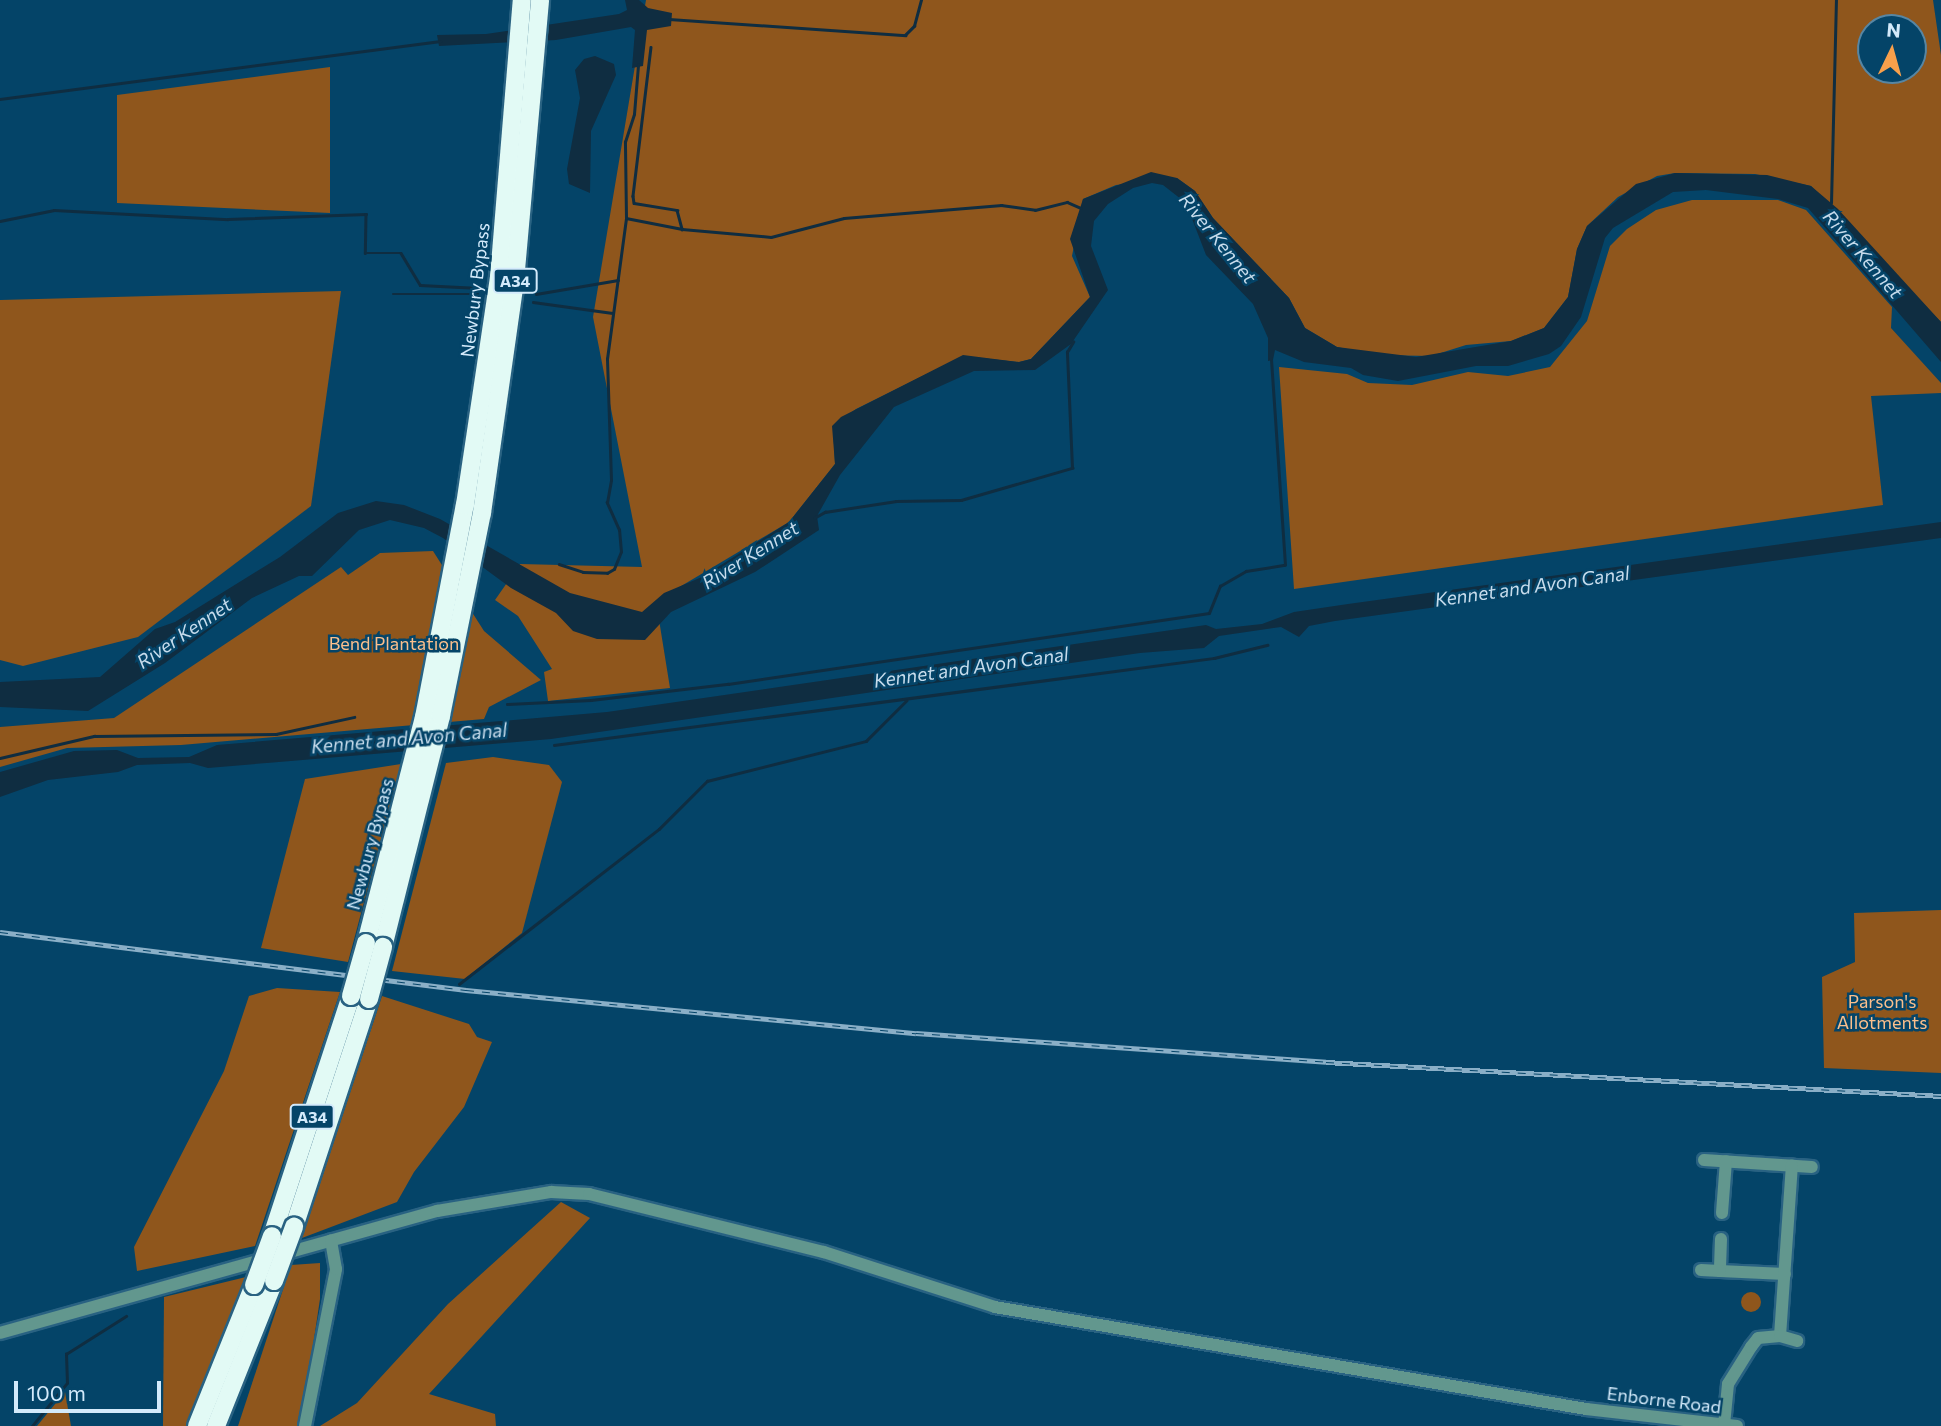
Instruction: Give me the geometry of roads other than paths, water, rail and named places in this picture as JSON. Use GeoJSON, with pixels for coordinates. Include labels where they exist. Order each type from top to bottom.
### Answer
{"type":"FeatureCollection","features":[{"type":"Feature","properties":{"kind":"highway","name":"Newbury Bypass"},"geometry":{"type":"LineString","coordinates":[[216,1426],[294,1227],[375,945],[468,587],[482,513],[516,281],[531,9]]}},
{"type":"Feature","properties":{"kind":"highway","name":"Newbury Bypass"},"geometry":{"type":"LineString","coordinates":[[433,716],[452,574],[499,277],[528,49]]}},
{"type":"Feature","properties":{"kind":"highway","name":"Newbury Bypass"},"geometry":{"type":"LineString","coordinates":[[197,1426],[254,1285],[360,997]]}},
{"type":"Feature","properties":{"kind":"street"},"geometry":{"type":"LineString","coordinates":[[1704,1160],[1812,1167]]}},
{"type":"Feature","properties":{"kind":"street"},"geometry":{"type":"LineString","coordinates":[[1722,1213],[1726,1161]]}},
{"type":"Feature","properties":{"kind":"street"},"geometry":{"type":"LineString","coordinates":[[1780,1336],[1792,1165]]}},
{"type":"Feature","properties":{"kind":"street","name":"Enborne Road"},"geometry":{"type":"LineString","coordinates":[[0,1333],[437,1211],[551,1192],[589,1194],[824,1252],[995,1307],[1586,1409],[1737,1426]]}},
{"type":"Feature","properties":{"kind":"street"},"geometry":{"type":"LineString","coordinates":[[1720,1271],[1721,1239]]}},
{"type":"Feature","properties":{"kind":"street"},"geometry":{"type":"LineString","coordinates":[[305,1426],[336,1269],[331,1240]]}},
{"type":"Feature","properties":{"kind":"street"},"geometry":{"type":"LineString","coordinates":[[1701,1270],[1785,1275]]}},
{"type":"Feature","properties":{"kind":"street"},"geometry":{"type":"LineString","coordinates":[[1724,1425],[1725,1400],[1734,1372],[1758,1338],[1780,1336],[1797,1341]]}},
{"type":"Feature","properties":{"kind":"water"},"geometry":{"type":"Polygon","coordinates":[[[625,0],[639,0],[648,8],[672,13],[671,26],[647,30],[643,66],[632,68],[635,30],[631,27],[556,40],[439,46],[437,35],[486,34],[619,14],[627,10],[625,0]]]}},
{"type":"Feature","properties":{"kind":"water"},"geometry":{"type":"Polygon","coordinates":[[[595,56],[614,64],[616,75],[591,131],[590,193],[569,184],[567,169],[580,98],[575,70],[584,59],[595,56]]]}},
{"type":"Feature","properties":{"kind":"water","name":"River Kennet"},"geometry":{"type":"Polygon","coordinates":[[[1151,172],[1177,178],[1195,191],[1213,218],[1289,298],[1305,328],[1337,347],[1416,357],[1511,341],[1544,328],[1568,297],[1577,249],[1587,226],[1636,184],[1675,173],[1767,175],[1811,186],[1838,209],[1941,322],[1941,362],[1808,208],[1778,199],[1706,190],[1673,192],[1613,228],[1605,238],[1581,317],[1561,346],[1549,354],[1508,366],[1476,366],[1398,381],[1363,375],[1351,368],[1304,362],[1275,350],[1273,360],[1268,361],[1268,338],[1253,304],[1206,255],[1186,203],[1163,185],[1152,183],[1133,188],[1108,204],[1094,221],[1091,246],[1108,290],[1071,344],[1035,370],[974,371],[894,407],[840,475],[817,516],[819,530],[755,572],[671,612],[645,640],[597,639],[573,631],[556,613],[511,588],[443,538],[424,528],[390,520],[359,530],[312,576],[299,576],[252,598],[165,663],[88,711],[0,707],[0,682],[100,677],[155,629],[175,622],[280,557],[338,513],[376,501],[404,505],[440,519],[570,593],[642,612],[664,593],[702,577],[789,522],[835,464],[832,426],[841,417],[963,355],[1019,362],[1031,359],[1090,297],[1070,239],[1083,199],[1151,172]]]}},
{"type":"Feature","properties":{"kind":"water","name":"Kennet and Avon Canal"},"geometry":{"type":"Polygon","coordinates":[[[1941,522],[1941,538],[1335,621],[1309,626],[1299,637],[1281,627],[1219,636],[1204,648],[1140,653],[551,739],[208,768],[190,763],[137,765],[118,772],[48,780],[0,797],[0,772],[74,751],[117,750],[138,758],[189,757],[217,745],[607,712],[1206,625],[1216,629],[1262,624],[1294,612],[1941,522]]]}},
{"type":"Feature","properties":{"kind":"waterway"},"geometry":{"type":"LineString","coordinates":[[669,19],[905,35],[914,26],[921,0]]}},
{"type":"Feature","properties":{"kind":"waterway","name":"River Kennet"},"geometry":{"type":"LineString","coordinates":[[1831,203],[1836,0]]}},
{"type":"Feature","properties":{"kind":"waterway"},"geometry":{"type":"LineString","coordinates":[[0,99],[440,41]]}},
{"type":"Feature","properties":{"kind":"waterway"},"geometry":{"type":"LineString","coordinates":[[651,47],[634,203],[677,210],[682,229]]}},
{"type":"Feature","properties":{"kind":"waterway"},"geometry":{"type":"LineString","coordinates":[[559,564],[583,572],[607,573],[614,569],[621,552],[619,530],[607,503],[611,480],[607,359],[626,218],[625,142],[634,114],[638,65]]}},
{"type":"Feature","properties":{"kind":"waterway"},"geometry":{"type":"LineString","coordinates":[[626,218],[682,229],[771,237],[844,218],[1001,205],[1035,210],[1067,202],[1081,208]]}},
{"type":"Feature","properties":{"kind":"waterway"},"geometry":{"type":"LineString","coordinates":[[0,221],[54,210],[228,219],[366,214],[365,253],[401,253],[420,285],[479,288]]}},
{"type":"Feature","properties":{"kind":"waterway"},"geometry":{"type":"LineString","coordinates":[[536,294],[618,280]]}},
{"type":"Feature","properties":{"kind":"waterway"},"geometry":{"type":"LineString","coordinates":[[393,294],[478,294]]}},
{"type":"Feature","properties":{"kind":"waterway"},"geometry":{"type":"LineString","coordinates":[[533,302],[612,313]]}},
{"type":"Feature","properties":{"kind":"waterway"},"geometry":{"type":"LineString","coordinates":[[814,518],[825,512],[896,501],[961,500],[1072,468],[1067,352],[1073,342]]}},
{"type":"Feature","properties":{"kind":"waterway","name":"Kennet and Avon Canal"},"geometry":{"type":"LineString","coordinates":[[507,704],[591,700],[728,684],[1209,613],[1220,586],[1246,571],[1285,565],[1271,358]]}},
{"type":"Feature","properties":{"kind":"waterway"},"geometry":{"type":"LineString","coordinates":[[554,745],[1214,658],[1267,645]]}},
{"type":"Feature","properties":{"kind":"waterway"},"geometry":{"type":"LineString","coordinates":[[459,984],[659,829],[707,781],[866,741],[906,701]]}},
{"type":"Feature","properties":{"kind":"waterway","name":"Kennet and Avon Canal"},"geometry":{"type":"LineString","coordinates":[[0,758],[94,736],[276,734],[354,717]]}},
{"type":"Feature","properties":{"kind":"waterway"},"geometry":{"type":"LineString","coordinates":[[32,1426],[67,1383],[66,1354],[126,1316]]}},
{"type":"Feature","properties":{"kind":"railway"},"geometry":{"type":"LineString","coordinates":[[0,932],[466,990],[916,1033],[1326,1062],[1941,1096]]}},
{"type":"Feature","properties":{"kind":"park label","name":"Bend Plantation"},"geometry":{"type":"Point","coordinates":[394,643]}},
{"type":"Feature","properties":{"kind":"park label","name":"Parson's Allotments"},"geometry":{"type":"Point","coordinates":[1882,1012]}}]}
